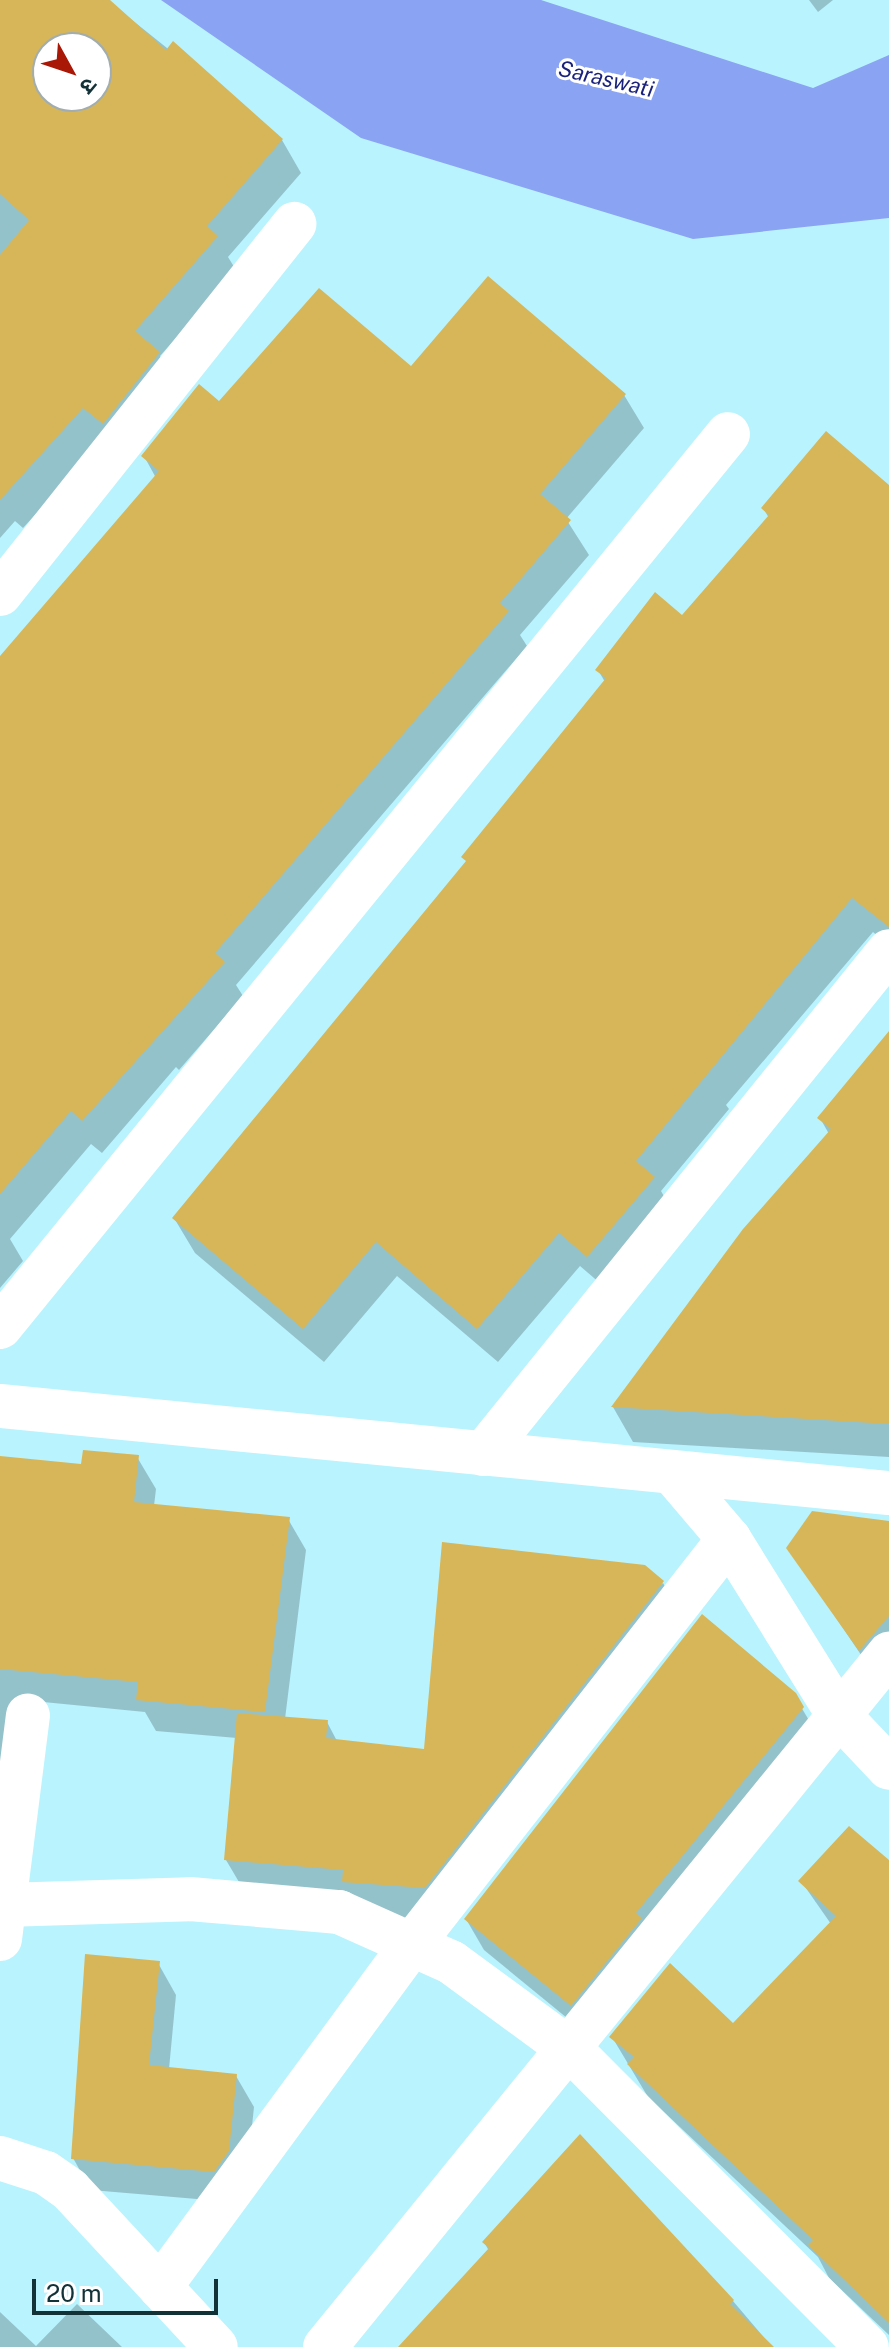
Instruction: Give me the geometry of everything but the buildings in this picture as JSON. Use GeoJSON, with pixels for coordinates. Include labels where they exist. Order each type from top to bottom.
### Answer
{"type":"FeatureCollection","features":[{"type":"Feature","properties":{"kind":"street"},"geometry":{"type":"LineString","coordinates":[[0,594],[294,224]]}},
{"type":"Feature","properties":{"kind":"street"},"geometry":{"type":"LineString","coordinates":[[0,1327],[728,434]]}},
{"type":"Feature","properties":{"kind":"street"},"geometry":{"type":"LineString","coordinates":[[483,1454],[889,951]]}},
{"type":"Feature","properties":{"kind":"street"},"geometry":{"type":"LineString","coordinates":[[0,1406],[889,1493]]}},
{"type":"Feature","properties":{"kind":"street"},"geometry":{"type":"LineString","coordinates":[[672,1472],[729,1539],[838,1714],[889,1768]]}},
{"type":"Feature","properties":{"kind":"street"},"geometry":{"type":"LineString","coordinates":[[160,2287],[410,1947],[729,1539]]}},
{"type":"Feature","properties":{"kind":"street"},"geometry":{"type":"LineString","coordinates":[[325,2347],[571,2050],[889,1654]]}},
{"type":"Feature","properties":{"kind":"street"},"geometry":{"type":"LineString","coordinates":[[28,1716],[2,1922],[190,1899],[339,1912],[410,1947],[451,1962],[571,2050],[867,2347]]}},
{"type":"Feature","properties":{"kind":"street"},"geometry":{"type":"LineString","coordinates":[[0,2158],[46,2173],[70,2190],[216,2347]]}},
{"type":"Feature","properties":{"kind":"water","name":"Saraswati"},"geometry":{"type":"Polygon","coordinates":[[[161,0],[541,0],[813,88],[889,55],[889,218],[693,239],[361,138],[161,0]]]}}]}
